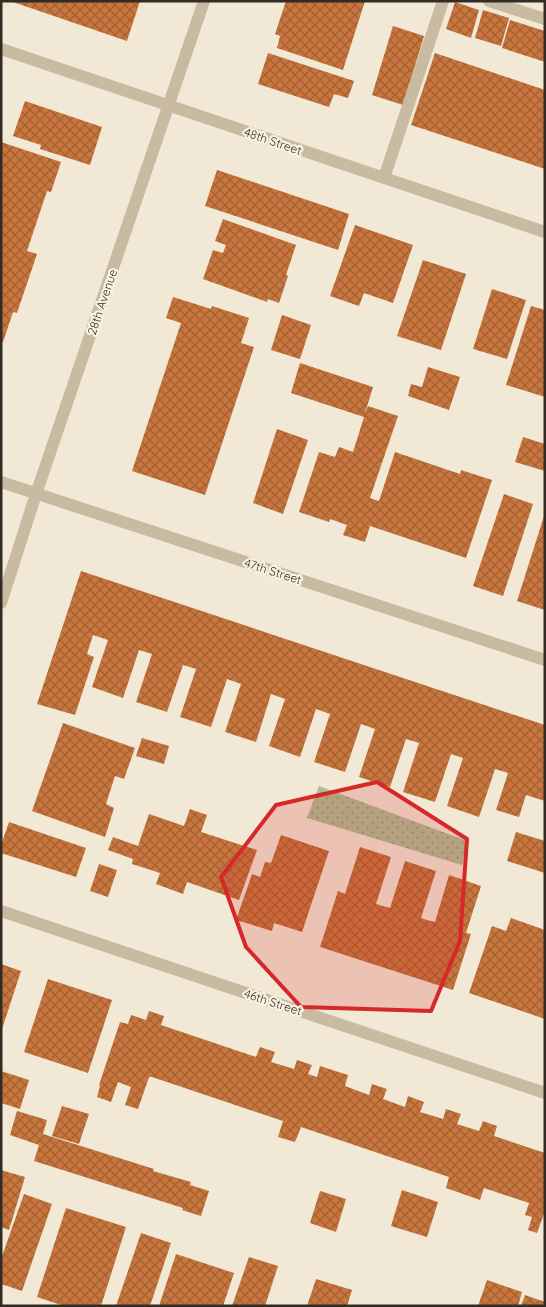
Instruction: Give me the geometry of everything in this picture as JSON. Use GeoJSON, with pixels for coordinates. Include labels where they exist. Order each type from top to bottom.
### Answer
{"type":"FeatureCollection","features":[{"type":"Feature","properties":{"kind":"street","name":"28th Avenue"},"geometry":{"type":"LineString","coordinates":[[1,603],[36,494],[204,1]]}},
{"type":"Feature","properties":{"kind":"street"},"geometry":{"type":"LineString","coordinates":[[384,178],[443,1]]}},
{"type":"Feature","properties":{"kind":"street"},"geometry":{"type":"LineString","coordinates":[[489,1],[545,19]]}},
{"type":"Feature","properties":{"kind":"street","name":"48th Street"},"geometry":{"type":"LineString","coordinates":[[1,49],[545,232]]}},
{"type":"Feature","properties":{"kind":"street","name":"47th Street"},"geometry":{"type":"LineString","coordinates":[[1,482],[545,660]]}},
{"type":"Feature","properties":{"kind":"street","name":"46th Street"},"geometry":{"type":"LineString","coordinates":[[1,912],[545,1093]]}},
{"type":"Feature","properties":{"kind":"highlighted area"},"geometry":{"type":"Polygon","coordinates":[[[377,782],[467,839],[460,941],[431,1011],[301,1007],[246,947],[221,877],[276,805],[377,782]]]}},
{"type":"Feature","properties":{"kind":"green space"},"geometry":{"type":"Polygon","coordinates":[[[319,786],[467,841],[462,865],[307,818],[319,786]]]}},
{"type":"Feature","properties":{"kind":"building"},"geometry":{"type":"Polygon","coordinates":[[[10,1],[140,1],[127,41],[10,1]]]}},
{"type":"Feature","properties":{"kind":"building"},"geometry":{"type":"Polygon","coordinates":[[[286,1],[365,1],[343,70],[277,48],[280,36],[275,34],[286,1]]]}},
{"type":"Feature","properties":{"kind":"building"},"geometry":{"type":"Polygon","coordinates":[[[455,2],[479,10],[471,38],[446,29],[455,2]]]}},
{"type":"Feature","properties":{"kind":"building"},"geometry":{"type":"Polygon","coordinates":[[[483,10],[509,18],[501,46],[475,38],[483,10]]]}},
{"type":"Feature","properties":{"kind":"building"},"geometry":{"type":"Polygon","coordinates":[[[510,20],[545,31],[545,62],[502,48],[510,20]]]}},
{"type":"Feature","properties":{"kind":"building"},"geometry":{"type":"Polygon","coordinates":[[[393,26],[424,36],[403,105],[372,95],[393,26]]]}},
{"type":"Feature","properties":{"kind":"building"},"geometry":{"type":"Polygon","coordinates":[[[268,53],[354,81],[348,98],[334,94],[329,107],[258,84],[268,53]]]}},
{"type":"Feature","properties":{"kind":"building"},"geometry":{"type":"Polygon","coordinates":[[[435,53],[545,90],[545,169],[411,125],[435,53]]]}},
{"type":"Feature","properties":{"kind":"building"},"geometry":{"type":"Polygon","coordinates":[[[25,101],[102,127],[90,165],[40,149],[41,145],[13,136],[25,101]]]}},
{"type":"Feature","properties":{"kind":"building"},"geometry":{"type":"Polygon","coordinates":[[[1,142],[61,162],[51,192],[47,191],[27,251],[37,254],[17,313],[13,312],[3,342],[1,341],[1,142]]]}},
{"type":"Feature","properties":{"kind":"building"},"geometry":{"type":"Polygon","coordinates":[[[217,170],[349,214],[338,250],[205,206],[217,170]]]}},
{"type":"Feature","properties":{"kind":"building"},"geometry":{"type":"Polygon","coordinates":[[[223,219],[296,245],[279,303],[268,299],[267,302],[203,279],[213,250],[223,253],[226,245],[215,241],[223,219]]]}},
{"type":"Feature","properties":{"kind":"building"},"geometry":{"type":"Polygon","coordinates":[[[355,225],[413,245],[393,303],[364,293],[359,306],[330,296],[355,225]]]}},
{"type":"Feature","properties":{"kind":"building"},"geometry":{"type":"Polygon","coordinates":[[[423,260],[466,274],[441,350],[397,336],[423,260]]]}},
{"type":"Feature","properties":{"kind":"building"},"geometry":{"type":"Polygon","coordinates":[[[492,289],[526,300],[507,359],[473,349],[492,289]]]}},
{"type":"Feature","properties":{"kind":"building"},"geometry":{"type":"Polygon","coordinates":[[[173,297],[211,309],[212,306],[249,318],[241,343],[254,347],[205,495],[132,471],[181,323],[166,318],[173,297]]]}},
{"type":"Feature","properties":{"kind":"building"},"geometry":{"type":"Polygon","coordinates":[[[531,306],[545,310],[545,397],[506,385],[531,306]]]}},
{"type":"Feature","properties":{"kind":"building"},"geometry":{"type":"Polygon","coordinates":[[[282,315],[311,325],[300,359],[271,350],[282,315]]]}},
{"type":"Feature","properties":{"kind":"building"},"geometry":{"type":"Polygon","coordinates":[[[300,363],[373,387],[365,413],[368,406],[398,416],[370,498],[379,501],[395,452],[460,474],[461,470],[492,480],[466,558],[370,526],[365,542],[343,535],[347,525],[330,519],[329,522],[299,512],[319,452],[335,457],[339,447],[353,452],[364,417],[291,393],[300,363]]]}},
{"type":"Feature","properties":{"kind":"building"},"geometry":{"type":"Polygon","coordinates":[[[428,367],[460,377],[449,410],[408,396],[411,384],[422,387],[428,367]]]}},
{"type":"Feature","properties":{"kind":"building"},"geometry":{"type":"Polygon","coordinates":[[[277,429],[308,440],[283,514],[253,503],[277,429]]]}},
{"type":"Feature","properties":{"kind":"building"},"geometry":{"type":"Polygon","coordinates":[[[523,437],[545,444],[545,471],[515,462],[523,437]]]}},
{"type":"Feature","properties":{"kind":"building"},"geometry":{"type":"Polygon","coordinates":[[[504,494],[533,504],[503,596],[473,586],[504,494]]]}},
{"type":"Feature","properties":{"kind":"building"},"geometry":{"type":"Polygon","coordinates":[[[545,516],[545,610],[517,601],[545,516]]]}},
{"type":"Feature","properties":{"kind":"building"},"geometry":{"type":"Polygon","coordinates":[[[81,571],[545,725],[545,801],[526,795],[519,817],[496,810],[508,773],[495,769],[479,817],[447,806],[463,758],[451,754],[435,802],[403,792],[419,743],[406,739],[390,787],[359,777],[375,729],[361,724],[345,772],[314,762],[330,714],[316,709],[300,757],[269,746],[285,699],[271,694],[256,742],[225,732],[241,684],[227,679],[211,727],[180,717],[196,669],[183,665],[167,712],[136,702],[152,654],[139,650],[123,698],[92,687],[108,640],[93,635],[87,654],[94,657],[75,715],[37,704],[81,571]]]}},
{"type":"Feature","properties":{"kind":"building"},"geometry":{"type":"Polygon","coordinates":[[[63,723],[135,748],[124,779],[115,776],[106,804],[114,808],[105,837],[32,811],[63,723]]]}},
{"type":"Feature","properties":{"kind":"building"},"geometry":{"type":"Polygon","coordinates":[[[142,738],[169,746],[164,764],[136,756],[142,738]]]}},
{"type":"Feature","properties":{"kind":"building"},"geometry":{"type":"Polygon","coordinates":[[[190,809],[207,815],[201,832],[257,850],[239,900],[187,882],[183,894],[156,884],[160,873],[132,864],[133,859],[108,850],[113,837],[138,846],[149,814],[184,826],[190,809]]]}},
{"type":"Feature","properties":{"kind":"building"},"geometry":{"type":"Polygon","coordinates":[[[9,822],[86,848],[76,877],[1,853],[1,845],[9,822]]]}},
{"type":"Feature","properties":{"kind":"building"},"geometry":{"type":"Polygon","coordinates":[[[516,832],[545,841],[545,873],[507,861],[516,832]]]}},
{"type":"Feature","properties":{"kind":"building"},"geometry":{"type":"Polygon","coordinates":[[[281,835],[329,851],[302,932],[274,923],[272,931],[236,920],[252,874],[260,877],[265,862],[271,863],[281,835]]]}},
{"type":"Feature","properties":{"kind":"building"},"geometry":{"type":"Polygon","coordinates":[[[360,847],[391,857],[376,904],[390,908],[405,861],[436,871],[421,918],[427,920],[435,922],[449,875],[481,886],[466,933],[471,934],[453,990],[320,947],[338,891],[345,894],[360,847]]]}},
{"type":"Feature","properties":{"kind":"building"},"geometry":{"type":"Polygon","coordinates":[[[99,864],[117,870],[108,897],[90,891],[99,864]]]}},
{"type":"Feature","properties":{"kind":"building"},"geometry":{"type":"Polygon","coordinates":[[[511,918],[545,930],[545,1019],[469,993],[492,926],[506,931],[511,918]]]}},
{"type":"Feature","properties":{"kind":"building"},"geometry":{"type":"Polygon","coordinates":[[[1,964],[21,971],[2,1029],[1,1029],[1,964]]]}},
{"type":"Feature","properties":{"kind":"building"},"geometry":{"type":"Polygon","coordinates":[[[48,979],[112,1000],[88,1073],[24,1052],[48,979]]]}},
{"type":"Feature","properties":{"kind":"building"},"geometry":{"type":"Polygon","coordinates":[[[149,1011],[164,1016],[161,1025],[256,1057],[260,1047],[275,1052],[271,1062],[294,1069],[297,1060],[312,1065],[308,1074],[317,1077],[320,1066],[348,1075],[345,1086],[369,1095],[372,1084],[387,1089],[383,1099],[405,1107],[408,1096],[424,1102],[420,1112],[443,1119],[446,1109],[461,1114],[457,1124],[479,1131],[483,1121],[497,1126],[494,1136],[545,1153],[545,1211],[537,1233],[528,1230],[532,1217],[525,1215],[529,1203],[484,1188],[480,1200],[446,1188],[449,1177],[301,1127],[295,1142],[278,1137],[283,1121],[152,1077],[149,1077],[138,1109],[125,1105],[131,1087],[118,1082],[111,1102],[97,1097],[99,1085],[120,1022],[128,1024],[131,1015],[146,1020],[149,1011]]]}},
{"type":"Feature","properties":{"kind":"building"},"geometry":{"type":"Polygon","coordinates":[[[1,1071],[29,1080],[20,1109],[1,1103],[1,1071]]]}},
{"type":"Feature","properties":{"kind":"building"},"geometry":{"type":"Polygon","coordinates":[[[62,1106],[89,1114],[79,1144],[52,1136],[62,1106]]]}},
{"type":"Feature","properties":{"kind":"building"},"geometry":{"type":"Polygon","coordinates":[[[17,1111],[47,1120],[43,1134],[154,1169],[153,1171],[191,1182],[190,1185],[209,1191],[201,1216],[182,1210],[183,1208],[34,1161],[39,1145],[10,1135],[17,1111]]]}},
{"type":"Feature","properties":{"kind":"building"},"geometry":{"type":"Polygon","coordinates":[[[1,1170],[25,1177],[9,1230],[1,1227],[1,1170]]]}},
{"type":"Feature","properties":{"kind":"building"},"geometry":{"type":"Polygon","coordinates":[[[402,1190],[438,1202],[427,1237],[391,1226],[402,1190]]]}},
{"type":"Feature","properties":{"kind":"building"},"geometry":{"type":"Polygon","coordinates":[[[320,1191],[346,1199],[336,1232],[310,1223],[320,1191]]]}},
{"type":"Feature","properties":{"kind":"building"},"geometry":{"type":"Polygon","coordinates":[[[24,1194],[52,1204],[22,1291],[1,1284],[1,1259],[24,1194]]]}},
{"type":"Feature","properties":{"kind":"building"},"geometry":{"type":"Polygon","coordinates":[[[66,1208],[126,1227],[101,1306],[64,1306],[37,1297],[66,1208]]]}},
{"type":"Feature","properties":{"kind":"building"},"geometry":{"type":"Polygon","coordinates":[[[141,1233],[171,1243],[150,1306],[116,1306],[141,1233]]]}},
{"type":"Feature","properties":{"kind":"building"},"geometry":{"type":"Polygon","coordinates":[[[176,1254],[234,1273],[223,1306],[159,1306],[176,1254]]]}},
{"type":"Feature","properties":{"kind":"building"},"geometry":{"type":"Polygon","coordinates":[[[249,1257],[278,1266],[265,1306],[232,1306],[249,1257]]]}},
{"type":"Feature","properties":{"kind":"building"},"geometry":{"type":"Polygon","coordinates":[[[316,1279],[352,1290],[347,1306],[307,1306],[316,1279]]]}},
{"type":"Feature","properties":{"kind":"building"},"geometry":{"type":"Polygon","coordinates":[[[487,1280],[522,1292],[518,1306],[478,1306],[487,1280]]]}},
{"type":"Feature","properties":{"kind":"building"},"geometry":{"type":"Polygon","coordinates":[[[525,1295],[545,1302],[545,1306],[521,1306],[525,1295]]]}}]}
